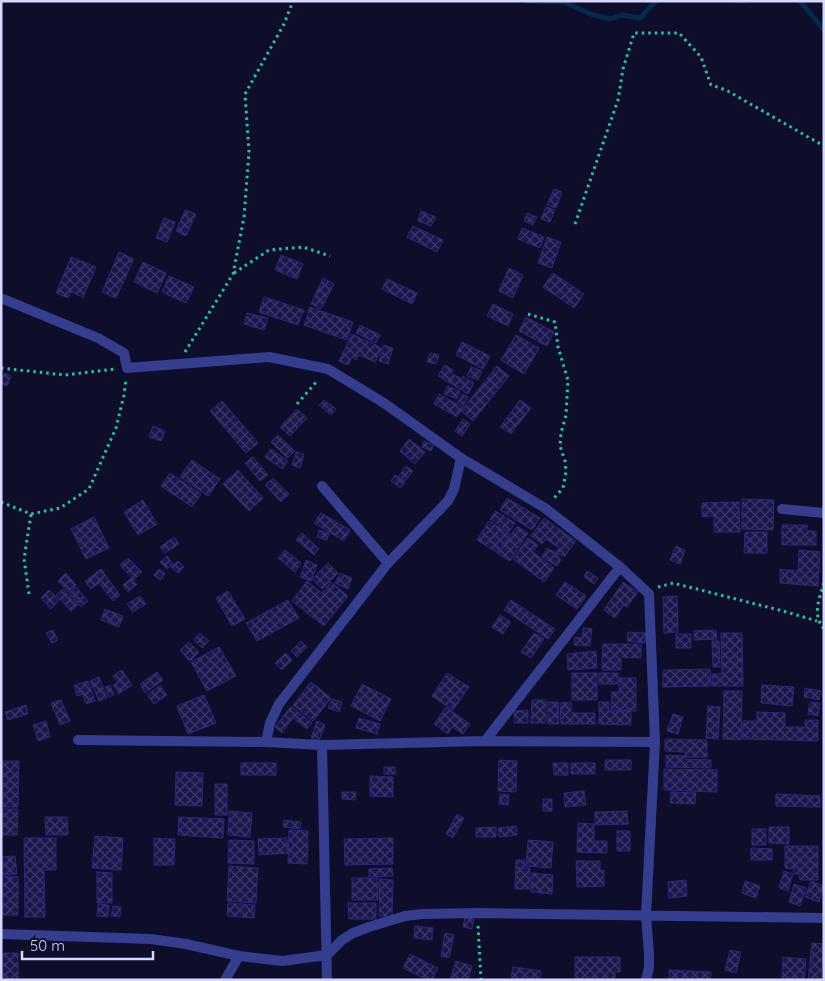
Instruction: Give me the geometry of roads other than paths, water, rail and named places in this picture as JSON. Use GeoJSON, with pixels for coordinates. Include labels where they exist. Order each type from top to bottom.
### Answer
{"type":"FeatureCollection","features":[{"type":"Feature","properties":{"kind":"street"},"geometry":{"type":"LineString","coordinates":[[1,298],[98,338],[124,353],[127,368],[269,357],[328,369],[384,403],[461,458],[546,508],[620,567],[649,594],[655,742],[646,915],[649,968],[646,980]]}},
{"type":"Feature","properties":{"kind":"street"},"geometry":{"type":"LineString","coordinates":[[266,742],[270,723],[279,704],[388,563],[448,501],[456,483],[461,458]]}},
{"type":"Feature","properties":{"kind":"street"},"geometry":{"type":"LineString","coordinates":[[322,486],[388,563]]}},
{"type":"Feature","properties":{"kind":"street"},"geometry":{"type":"LineString","coordinates":[[782,509],[824,512]]}},
{"type":"Feature","properties":{"kind":"street"},"geometry":{"type":"LineString","coordinates":[[485,741],[620,567]]}},
{"type":"Feature","properties":{"kind":"street"},"geometry":{"type":"LineString","coordinates":[[78,740],[266,742],[322,745],[485,741],[655,742]]}},
{"type":"Feature","properties":{"kind":"street"},"geometry":{"type":"LineString","coordinates":[[322,745],[327,980]]}},
{"type":"Feature","properties":{"kind":"street"},"geometry":{"type":"LineString","coordinates":[[1,934],[151,939],[186,944],[239,956],[282,961],[327,955],[352,933],[405,916],[422,914],[477,912],[824,918]]}},
{"type":"Feature","properties":{"kind":"street"},"geometry":{"type":"LineString","coordinates":[[226,980],[239,956]]}},
{"type":"Feature","properties":{"kind":"waterway"},"geometry":{"type":"LineString","coordinates":[[526,1],[563,2],[591,14],[610,19],[622,15],[640,18],[656,1]]}},
{"type":"Feature","properties":{"kind":"waterway"},"geometry":{"type":"LineString","coordinates":[[736,1],[747,1]]}},
{"type":"Feature","properties":{"kind":"waterway"},"geometry":{"type":"LineString","coordinates":[[800,1],[824,30]]}}]}
